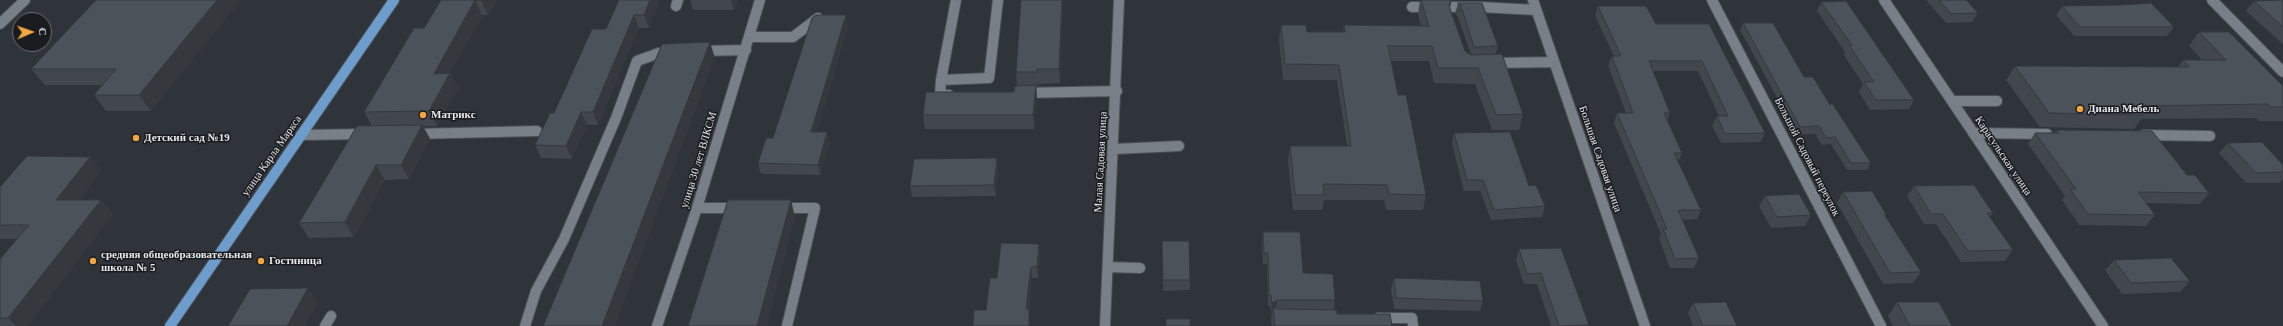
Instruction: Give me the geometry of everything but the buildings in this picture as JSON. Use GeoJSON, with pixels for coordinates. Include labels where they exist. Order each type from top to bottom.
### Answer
{"type":"FeatureCollection","features":[{"type":"Feature","properties":{"kind":"main road","name":"улица Карла Маркса"},"geometry":{"type":"LineString","coordinates":[[170,326],[394,0]]}},
{"type":"Feature","properties":{"kind":"street"},"geometry":{"type":"LineString","coordinates":[[0,24],[25,0]]}},
{"type":"Feature","properties":{"kind":"street","name":"улица 30 лет ВЛКСМ"},"geometry":{"type":"LineString","coordinates":[[657,326],[697,208],[760,0]]}},
{"type":"Feature","properties":{"kind":"street"},"geometry":{"type":"LineString","coordinates":[[956,0],[941,80],[940,95],[963,95]]}},
{"type":"Feature","properties":{"kind":"street"},"geometry":{"type":"LineString","coordinates":[[941,80],[989,78],[998,0]]}},
{"type":"Feature","properties":{"kind":"street","name":"Малая Садовая улица"},"geometry":{"type":"LineString","coordinates":[[1105,326],[1120,0]]}},
{"type":"Feature","properties":{"kind":"street","name":"Большая Садовая улица"},"geometry":{"type":"LineString","coordinates":[[1533,0],[1645,326]]}},
{"type":"Feature","properties":{"kind":"street","name":"Большой Садовый переулок"},"geometry":{"type":"LineString","coordinates":[[1712,0],[1881,326]]}},
{"type":"Feature","properties":{"kind":"street","name":"Карасульская улица"},"geometry":{"type":"LineString","coordinates":[[1884,0],[2102,326]]}},
{"type":"Feature","properties":{"kind":"street"},"geometry":{"type":"LineString","coordinates":[[2212,0],[2283,72]]}},
{"type":"Feature","properties":{"kind":"street"},"geometry":{"type":"LineString","coordinates":[[1412,7],[1480,6],[1536,10]]}},
{"type":"Feature","properties":{"kind":"street"},"geometry":{"type":"LineString","coordinates":[[749,37],[793,37],[818,18]]}},
{"type":"Feature","properties":{"kind":"street"},"geometry":{"type":"LineString","coordinates":[[525,326],[536,291],[564,239],[616,118],[637,61],[659,53],[746,50]]}},
{"type":"Feature","properties":{"kind":"street"},"geometry":{"type":"LineString","coordinates":[[1483,63],[1554,62]]}},
{"type":"Feature","properties":{"kind":"street"},"geometry":{"type":"LineString","coordinates":[[1017,93],[1116,91]]}},
{"type":"Feature","properties":{"kind":"street"},"geometry":{"type":"LineString","coordinates":[[1952,101],[1997,101]]}},
{"type":"Feature","properties":{"kind":"street"},"geometry":{"type":"LineString","coordinates":[[404,134],[537,132]]}},
{"type":"Feature","properties":{"kind":"street"},"geometry":{"type":"LineString","coordinates":[[1973,133],[2060,134]]}},
{"type":"Feature","properties":{"kind":"street"},"geometry":{"type":"LineString","coordinates":[[301,135],[372,134]]}},
{"type":"Feature","properties":{"kind":"street"},"geometry":{"type":"LineString","coordinates":[[2131,135],[2210,136]]}},
{"type":"Feature","properties":{"kind":"street"},"geometry":{"type":"LineString","coordinates":[[1114,149],[1179,146]]}},
{"type":"Feature","properties":{"kind":"street"},"geometry":{"type":"LineString","coordinates":[[697,208],[752,208]]}},
{"type":"Feature","properties":{"kind":"street"},"geometry":{"type":"LineString","coordinates":[[767,208],[815,208],[786,326]]}},
{"type":"Feature","properties":{"kind":"street"},"geometry":{"type":"LineString","coordinates":[[1108,267],[1140,268]]}},
{"type":"Feature","properties":{"kind":"street"},"geometry":{"type":"LineString","coordinates":[[325,326],[331,316]]}},
{"type":"Feature","properties":{"kind":"street"},"geometry":{"type":"LineString","coordinates":[[1367,318],[1412,318],[1413,326]]}},
{"type":"Feature","properties":{"kind":"place","name":"Диана Мебель"},"geometry":{"type":"Point","coordinates":[2080,109]}},
{"type":"Feature","properties":{"kind":"place","name":"Матрикс"},"geometry":{"type":"Point","coordinates":[423,115]}},
{"type":"Feature","properties":{"kind":"place","name":"Детский сад №19"},"geometry":{"type":"Point","coordinates":[136,138]}},
{"type":"Feature","properties":{"kind":"place","name":"средняя общеобразовательная школа № 5"},"geometry":{"type":"Point","coordinates":[93,261]}},
{"type":"Feature","properties":{"kind":"place","name":"Гостиница"},"geometry":{"type":"Point","coordinates":[261,261]}}]}
